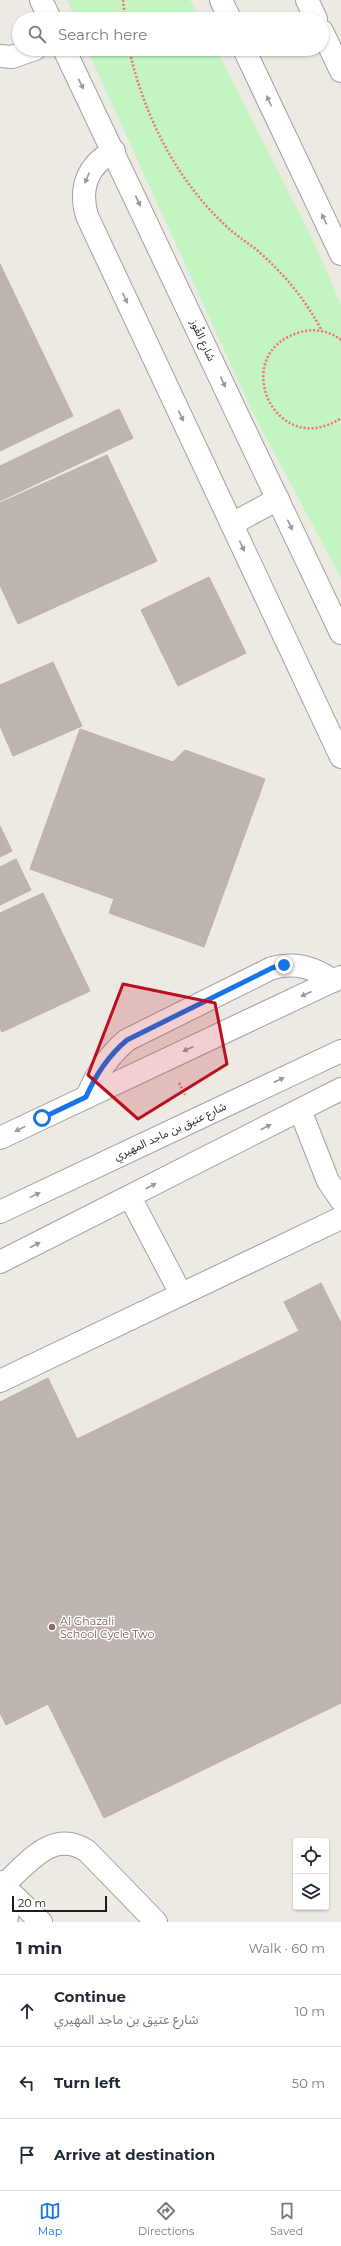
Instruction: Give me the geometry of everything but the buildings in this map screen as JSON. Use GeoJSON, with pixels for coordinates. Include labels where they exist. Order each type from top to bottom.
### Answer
{"type":"FeatureCollection","features":[{"type":"Feature","properties":{"kind":"street"},"geometry":{"type":"LineString","coordinates":[[41,0],[47,12]]}},
{"type":"Feature","properties":{"kind":"street"},"geometry":{"type":"LineString","coordinates":[[221,0],[227,12]]}},
{"type":"Feature","properties":{"kind":"street"},"geometry":{"type":"LineString","coordinates":[[307,0],[313,12]]}},
{"type":"Feature","properties":{"kind":"street"},"geometry":{"type":"LineString","coordinates":[[329,46],[341,71]]}},
{"type":"Feature","properties":{"kind":"street"},"geometry":{"type":"LineString","coordinates":[[0,56],[12,56]]}},
{"type":"Feature","properties":{"kind":"street","name":"شارع القُوز"},"geometry":{"type":"LineString","coordinates":[[67,56],[114,151],[341,633]]}},
{"type":"Feature","properties":{"kind":"street"},"geometry":{"type":"LineString","coordinates":[[247,56],[341,254]]}},
{"type":"Feature","properties":{"kind":"street"},"geometry":{"type":"LineString","coordinates":[[114,151],[102,157],[93,166],[86,178],[83,197],[87,216],[341,757]]}},
{"type":"Feature","properties":{"kind":"street"},"geometry":{"type":"LineString","coordinates":[[232,524],[278,499]]}},
{"type":"Feature","properties":{"kind":"street"},"geometry":{"type":"LineString","coordinates":[[86,1097],[93,1080],[103,1065],[114,1051],[127,1040],[272,968],[297,965],[310,968],[337,979]]}},
{"type":"Feature","properties":{"kind":"street"},"geometry":{"type":"LineString","coordinates":[[0,1138],[337,979]]}},
{"type":"Feature","properties":{"kind":"street","name":"شارع عتيق بن ماجد المهيري"},"geometry":{"type":"LineString","coordinates":[[0,1212],[341,1050]]}},
{"type":"Feature","properties":{"kind":"street"},"geometry":{"type":"LineString","coordinates":[[0,1262],[341,1089]]}},
{"type":"Feature","properties":{"kind":"street"},"geometry":{"type":"LineString","coordinates":[[300,1110],[328,1181],[341,1200]]}},
{"type":"Feature","properties":{"kind":"street"},"geometry":{"type":"LineString","coordinates":[[130,1197],[181,1294]]}},
{"type":"Feature","properties":{"kind":"street"},"geometry":{"type":"LineString","coordinates":[[0,1381],[341,1218]]}},
{"type":"Feature","properties":{"kind":"street"},"geometry":{"type":"LineString","coordinates":[[6,1922],[5,1887],[48,1847],[57,1843],[68,1842],[78,1845],[87,1851],[156,1922]]}},
{"type":"Feature","properties":{"kind":"street"},"geometry":{"type":"LineString","coordinates":[[5,1887],[41,1922]]}},
{"type":"Feature","properties":{"kind":"path"},"geometry":{"type":"LineString","coordinates":[[123,0],[124,12]]}},
{"type":"Feature","properties":{"kind":"path"},"geometry":{"type":"LineString","coordinates":[[131,56],[139,85],[152,121],[178,166],[194,189],[225,225],[257,251],[291,283],[303,299],[322,331]]}},
{"type":"Feature","properties":{"kind":"path"},"geometry":{"type":"LineString","coordinates":[[341,340],[322,331],[306,330],[292,334],[279,343],[269,355],[264,369],[263,384],[271,406],[275,412],[287,422],[302,428],[317,428],[332,424],[341,418]]}},
{"type":"Feature","properties":{"kind":"path"},"geometry":{"type":"LineString","coordinates":[[167,1059],[197,1118]]}},
{"type":"Feature","properties":{"kind":"highlighted area"},"geometry":{"type":"Polygon","coordinates":[[[123,984],[215,1003],[227,1064],[138,1119],[88,1075],[123,984]]]}},
{"type":"Feature","properties":{"kind":"green space"},"geometry":{"type":"Polygon","coordinates":[[[67,0],[190,0],[196,12],[72,12],[67,0]]]}},
{"type":"Feature","properties":{"kind":"green space"},"geometry":{"type":"Polygon","coordinates":[[[90,56],[220,56],[312,238],[341,304],[341,578],[252,411],[90,56]]]}},
{"type":"Feature","properties":{"kind":"place","name":"Al Ghazali School Cycle Two"},"geometry":{"type":"Point","coordinates":[52,1627]}},
{"type":"Feature","properties":{"kind":"route"},"geometry":{"type":"LineString","coordinates":[[42,1118],[86,1097],[93,1080],[103,1065],[114,1051],[127,1040],[272,968],[284,965]]}}]}
